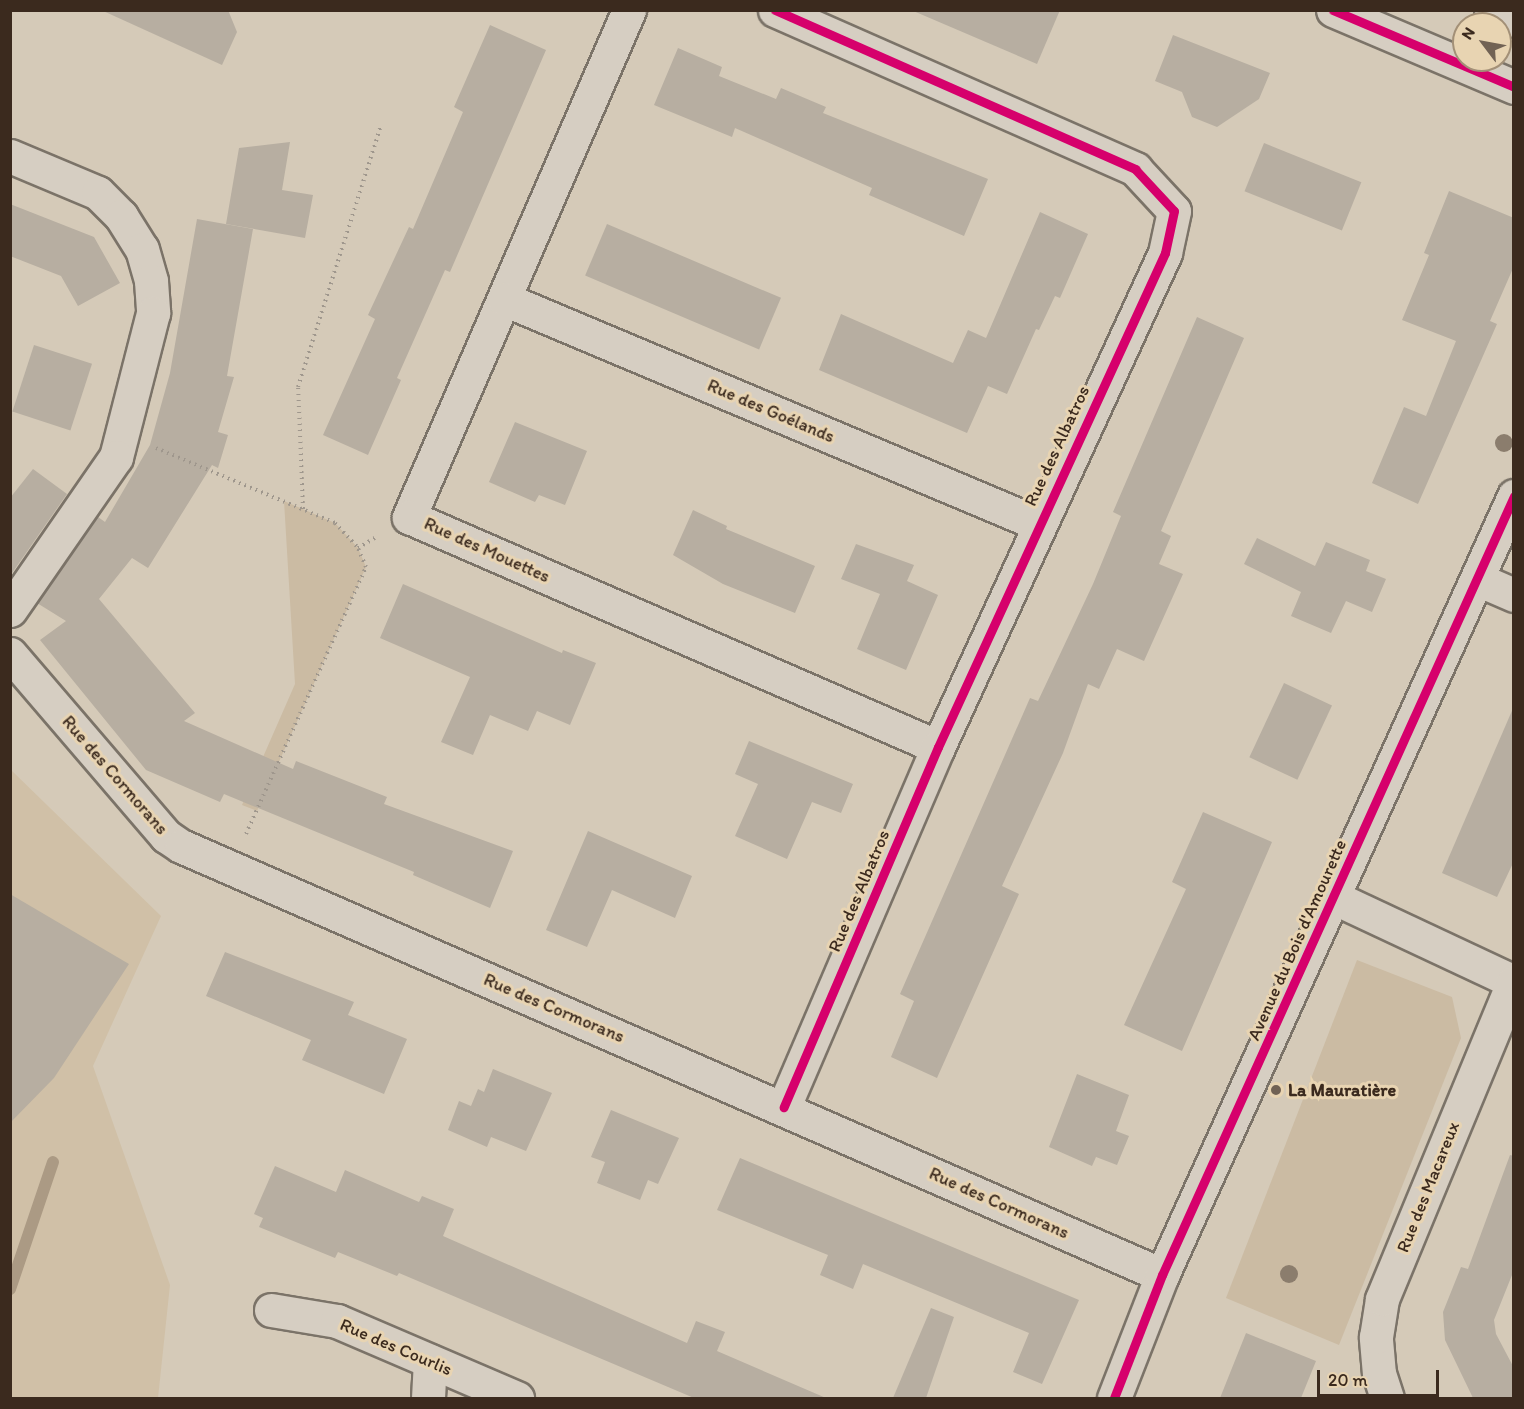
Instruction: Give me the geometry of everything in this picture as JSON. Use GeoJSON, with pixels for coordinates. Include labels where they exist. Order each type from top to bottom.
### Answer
{"type":"FeatureCollection","features":[{"type":"Feature","properties":{"kind":"street","name":"Rue des Mouettes"},"geometry":{"type":"LineString","coordinates":[[629,10],[409,517],[938,747]]}},
{"type":"Feature","properties":{"kind":"street","name":"Rue des Albatros"},"geometry":{"type":"LineString","coordinates":[[775,10],[1135,169],[1174,211],[1165,253],[938,747],[784,1107]]}},
{"type":"Feature","properties":{"kind":"street"},"geometry":{"type":"LineString","coordinates":[[1333,10],[1514,87]]}},
{"type":"Feature","properties":{"kind":"street"},"geometry":{"type":"LineString","coordinates":[[1491,10],[1514,20]]}},
{"type":"Feature","properties":{"kind":"street"},"geometry":{"type":"LineString","coordinates":[[10,156],[98,193],[120,216],[142,249],[152,280],[153,313],[124,435],[116,457],[10,610]]}},
{"type":"Feature","properties":{"kind":"street","name":"Rue des Goélands"},"geometry":{"type":"LineString","coordinates":[[504,298],[1039,524]]}},
{"type":"Feature","properties":{"kind":"street","name":"Avenue du Bois d'Amourette"},"geometry":{"type":"LineString","coordinates":[[1114,1398],[1162,1275],[1335,898],[1514,496]]}},
{"type":"Feature","properties":{"kind":"street"},"geometry":{"type":"LineString","coordinates":[[1477,579],[1514,595]]}},
{"type":"Feature","properties":{"kind":"street","name":"Rue des Cormorans"},"geometry":{"type":"LineString","coordinates":[[10,654],[166,836],[231,868],[784,1107],[1162,1275]]}},
{"type":"Feature","properties":{"kind":"street"},"geometry":{"type":"LineString","coordinates":[[1335,898],[1513,982]]}},
{"type":"Feature","properties":{"kind":"street","name":"Rue des Macareux"},"geometry":{"type":"LineString","coordinates":[[1387,1398],[1379,1374],[1376,1337],[1382,1299],[1513,982]]}},
{"type":"Feature","properties":{"kind":"street","name":"Rue des Courlis"},"geometry":{"type":"LineString","coordinates":[[271,1310],[337,1321],[517,1398]]}},
{"type":"Feature","properties":{"kind":"street"},"geometry":{"type":"LineString","coordinates":[[428,1398],[430,1361]]}},
{"type":"Feature","properties":{"kind":"path"},"geometry":{"type":"LineString","coordinates":[[303,509],[298,387],[380,128]]}},
{"type":"Feature","properties":{"kind":"path"},"geometry":{"type":"LineString","coordinates":[[124,435],[335,523],[358,548],[366,567],[231,868]]}},
{"type":"Feature","properties":{"kind":"path"},"geometry":{"type":"LineString","coordinates":[[358,548],[409,517]]}},
{"type":"Feature","properties":{"kind":"shaded area"},"geometry":{"type":"Polygon","coordinates":[[[284,501],[335,523],[358,548],[366,567],[257,811],[242,805],[295,684],[284,501]]]}},
{"type":"Feature","properties":{"kind":"shaded area"},"geometry":{"type":"Polygon","coordinates":[[[10,769],[161,916],[93,1066],[170,1285],[158,1398],[11,1398],[10,769]]]}},
{"type":"Feature","properties":{"kind":"shaded area"},"geometry":{"type":"Polygon","coordinates":[[[1357,960],[1452,997],[1461,1038],[1339,1345],[1226,1298],[1357,960]]]}},
{"type":"Feature","properties":{"kind":"building"},"geometry":{"type":"Polygon","coordinates":[[[101,10],[228,10],[237,32],[222,65],[101,10]]]}},
{"type":"Feature","properties":{"kind":"building"},"geometry":{"type":"Polygon","coordinates":[[[911,10],[1060,10],[1037,64],[911,10]]]}},
{"type":"Feature","properties":{"kind":"building"},"geometry":{"type":"Polygon","coordinates":[[[490,25],[546,50],[450,272],[445,270],[397,378],[401,380],[368,455],[323,435],[375,319],[368,315],[409,227],[413,229],[463,112],[454,107],[490,25]]]}},
{"type":"Feature","properties":{"kind":"building"},"geometry":{"type":"Polygon","coordinates":[[[1173,35],[1270,73],[1259,99],[1217,127],[1192,117],[1182,92],[1155,81],[1173,35]]]}},
{"type":"Feature","properties":{"kind":"building"},"geometry":{"type":"Polygon","coordinates":[[[678,48],[722,67],[719,76],[776,99],[781,88],[826,107],[823,113],[988,179],[964,236],[869,195],[872,188],[735,128],[732,137],[654,105],[678,48]]]}},
{"type":"Feature","properties":{"kind":"building"},"geometry":{"type":"Polygon","coordinates":[[[290,142],[282,190],[313,195],[305,238],[226,224],[239,148],[290,142]]]}},
{"type":"Feature","properties":{"kind":"building"},"geometry":{"type":"Polygon","coordinates":[[[1264,143],[1361,182],[1342,231],[1245,191],[1264,143]]]}},
{"type":"Feature","properties":{"kind":"building"},"geometry":{"type":"Polygon","coordinates":[[[1449,191],[1514,218],[1514,266],[1490,321],[1497,324],[1418,504],[1372,483],[1404,407],[1426,416],[1456,341],[1402,320],[1429,255],[1424,253],[1449,191]]]}},
{"type":"Feature","properties":{"kind":"building"},"geometry":{"type":"Polygon","coordinates":[[[10,204],[94,237],[120,283],[78,306],[61,276],[10,256],[10,204]]]}},
{"type":"Feature","properties":{"kind":"building"},"geometry":{"type":"Polygon","coordinates":[[[1040,212],[1088,234],[1060,298],[1055,296],[1039,330],[1036,329],[1007,394],[988,386],[967,433],[819,370],[841,314],[953,363],[968,330],[986,338],[1040,212]]]}},
{"type":"Feature","properties":{"kind":"building"},"geometry":{"type":"Polygon","coordinates":[[[197,219],[253,229],[227,376],[234,377],[218,432],[228,435],[218,468],[212,465],[148,568],[132,558],[99,599],[195,713],[184,721],[293,769],[296,761],[387,797],[384,804],[513,851],[490,908],[413,875],[414,872],[224,794],[220,802],[146,770],[40,640],[66,621],[37,603],[98,517],[105,522],[150,445],[170,373],[197,219]]]}},
{"type":"Feature","properties":{"kind":"building"},"geometry":{"type":"Polygon","coordinates":[[[607,224],[781,298],[759,349],[585,276],[607,224]]]}},
{"type":"Feature","properties":{"kind":"building"},"geometry":{"type":"Polygon","coordinates":[[[1197,317],[1244,338],[1161,531],[1171,536],[1159,564],[1183,574],[1144,661],[1117,649],[1099,689],[1088,684],[1063,753],[1002,886],[1019,894],[937,1078],[891,1057],[914,1001],[900,994],[1030,698],[1038,701],[1093,584],[1121,516],[1113,512],[1197,317]]]}},
{"type":"Feature","properties":{"kind":"building"},"geometry":{"type":"Polygon","coordinates":[[[34,345],[92,364],[70,430],[12,412],[34,345]]]}},
{"type":"Feature","properties":{"kind":"building"},"geometry":{"type":"Polygon","coordinates":[[[515,422],[587,451],[565,505],[539,495],[535,502],[489,482],[515,422]]]}},
{"type":"Feature","properties":{"kind":"building"},"geometry":{"type":"Polygon","coordinates":[[[33,469],[67,494],[10,576],[10,498],[33,469]]]}},
{"type":"Feature","properties":{"kind":"building"},"geometry":{"type":"Polygon","coordinates":[[[693,510],[727,526],[726,529],[815,566],[795,613],[723,584],[673,555],[693,510]]]}},
{"type":"Feature","properties":{"kind":"building"},"geometry":{"type":"Polygon","coordinates":[[[1257,538],[1315,566],[1326,542],[1370,560],[1366,571],[1386,579],[1372,612],[1346,601],[1331,633],[1291,616],[1301,592],[1244,564],[1257,538]]]}},
{"type":"Feature","properties":{"kind":"building"},"geometry":{"type":"Polygon","coordinates":[[[856,544],[914,565],[907,581],[938,595],[906,670],[857,649],[880,594],[841,579],[856,544]]]}},
{"type":"Feature","properties":{"kind":"building"},"geometry":{"type":"Polygon","coordinates":[[[403,584],[562,653],[563,650],[596,663],[570,725],[537,711],[528,731],[490,715],[473,755],[441,742],[470,677],[380,638],[403,584]]]}},
{"type":"Feature","properties":{"kind":"building"},"geometry":{"type":"Polygon","coordinates":[[[1284,683],[1332,705],[1297,780],[1249,757],[1284,683]]]}},
{"type":"Feature","properties":{"kind":"building"},"geometry":{"type":"Polygon","coordinates":[[[1514,706],[1514,861],[1497,897],[1442,873],[1514,706]]]}},
{"type":"Feature","properties":{"kind":"building"},"geometry":{"type":"Polygon","coordinates":[[[749,741],[853,784],[841,813],[812,802],[787,859],[735,836],[758,784],[735,774],[749,741]]]}},
{"type":"Feature","properties":{"kind":"building"},"geometry":{"type":"Polygon","coordinates":[[[1203,812],[1272,842],[1182,1051],[1124,1025],[1186,889],[1172,882],[1203,812]]]}},
{"type":"Feature","properties":{"kind":"building"},"geometry":{"type":"Polygon","coordinates":[[[588,831],[692,876],[675,918],[612,890],[587,947],[546,930],[588,831]]]}},
{"type":"Feature","properties":{"kind":"building"},"geometry":{"type":"Polygon","coordinates":[[[10,894],[129,964],[54,1078],[10,1123],[10,894]]]}},
{"type":"Feature","properties":{"kind":"building"},"geometry":{"type":"Polygon","coordinates":[[[225,952],[354,1002],[348,1015],[407,1039],[384,1094],[302,1060],[311,1040],[206,996],[225,952]]]}},
{"type":"Feature","properties":{"kind":"building"},"geometry":{"type":"Polygon","coordinates":[[[493,1069],[552,1093],[526,1151],[491,1137],[487,1147],[448,1130],[459,1101],[471,1106],[478,1089],[484,1092],[493,1069]]]}},
{"type":"Feature","properties":{"kind":"building"},"geometry":{"type":"Polygon","coordinates":[[[1077,1074],[1129,1095],[1116,1131],[1129,1136],[1117,1165],[1096,1157],[1092,1166],[1049,1147],[1077,1074]]]}},
{"type":"Feature","properties":{"kind":"building"},"geometry":{"type":"Polygon","coordinates":[[[611,1110],[679,1138],[658,1184],[648,1180],[640,1200],[597,1183],[605,1162],[591,1157],[611,1110]]]}},
{"type":"Feature","properties":{"kind":"building"},"geometry":{"type":"Polygon","coordinates":[[[1510,1155],[1514,1156],[1514,1270],[1494,1320],[1496,1334],[1514,1368],[1514,1398],[1473,1398],[1445,1340],[1443,1312],[1461,1267],[1468,1269],[1510,1155]]]}},
{"type":"Feature","properties":{"kind":"building"},"geometry":{"type":"Polygon","coordinates":[[[740,1158],[1079,1300],[1042,1384],[1013,1372],[1029,1333],[863,1264],[853,1289],[820,1275],[828,1255],[717,1210],[740,1158]]]}},
{"type":"Feature","properties":{"kind":"building"},"geometry":{"type":"Polygon","coordinates":[[[275,1166],[336,1192],[345,1170],[419,1202],[422,1196],[454,1209],[443,1236],[687,1343],[696,1321],[725,1332],[717,1351],[826,1398],[694,1398],[399,1273],[397,1276],[338,1252],[335,1258],[259,1227],[263,1218],[254,1214],[275,1166]]]}},
{"type":"Feature","properties":{"kind":"building"},"geometry":{"type":"Polygon","coordinates":[[[931,1308],[954,1317],[926,1398],[893,1398],[931,1308]]]}},
{"type":"Feature","properties":{"kind":"building"},"geometry":{"type":"Polygon","coordinates":[[[1246,1333],[1316,1361],[1301,1398],[1220,1398],[1246,1333]]]}},
{"type":"Feature","properties":{"kind":"waterway"},"geometry":{"type":"LineString","coordinates":[[10,1289],[53,1162]]}},
{"type":"Feature","properties":{"kind":"cycle path"},"geometry":{"type":"LineString","coordinates":[[775,10],[1135,169],[1174,211],[1165,253],[938,747],[784,1107]]}},
{"type":"Feature","properties":{"kind":"cycle path"},"geometry":{"type":"LineString","coordinates":[[1333,10],[1514,87]]}},
{"type":"Feature","properties":{"kind":"cycle path"},"geometry":{"type":"LineString","coordinates":[[1114,1398],[1162,1275],[1514,496]]}},
{"type":"Feature","properties":{"kind":"place","name":"La Mauratière"},"geometry":{"type":"Point","coordinates":[1276,1090]}}]}
